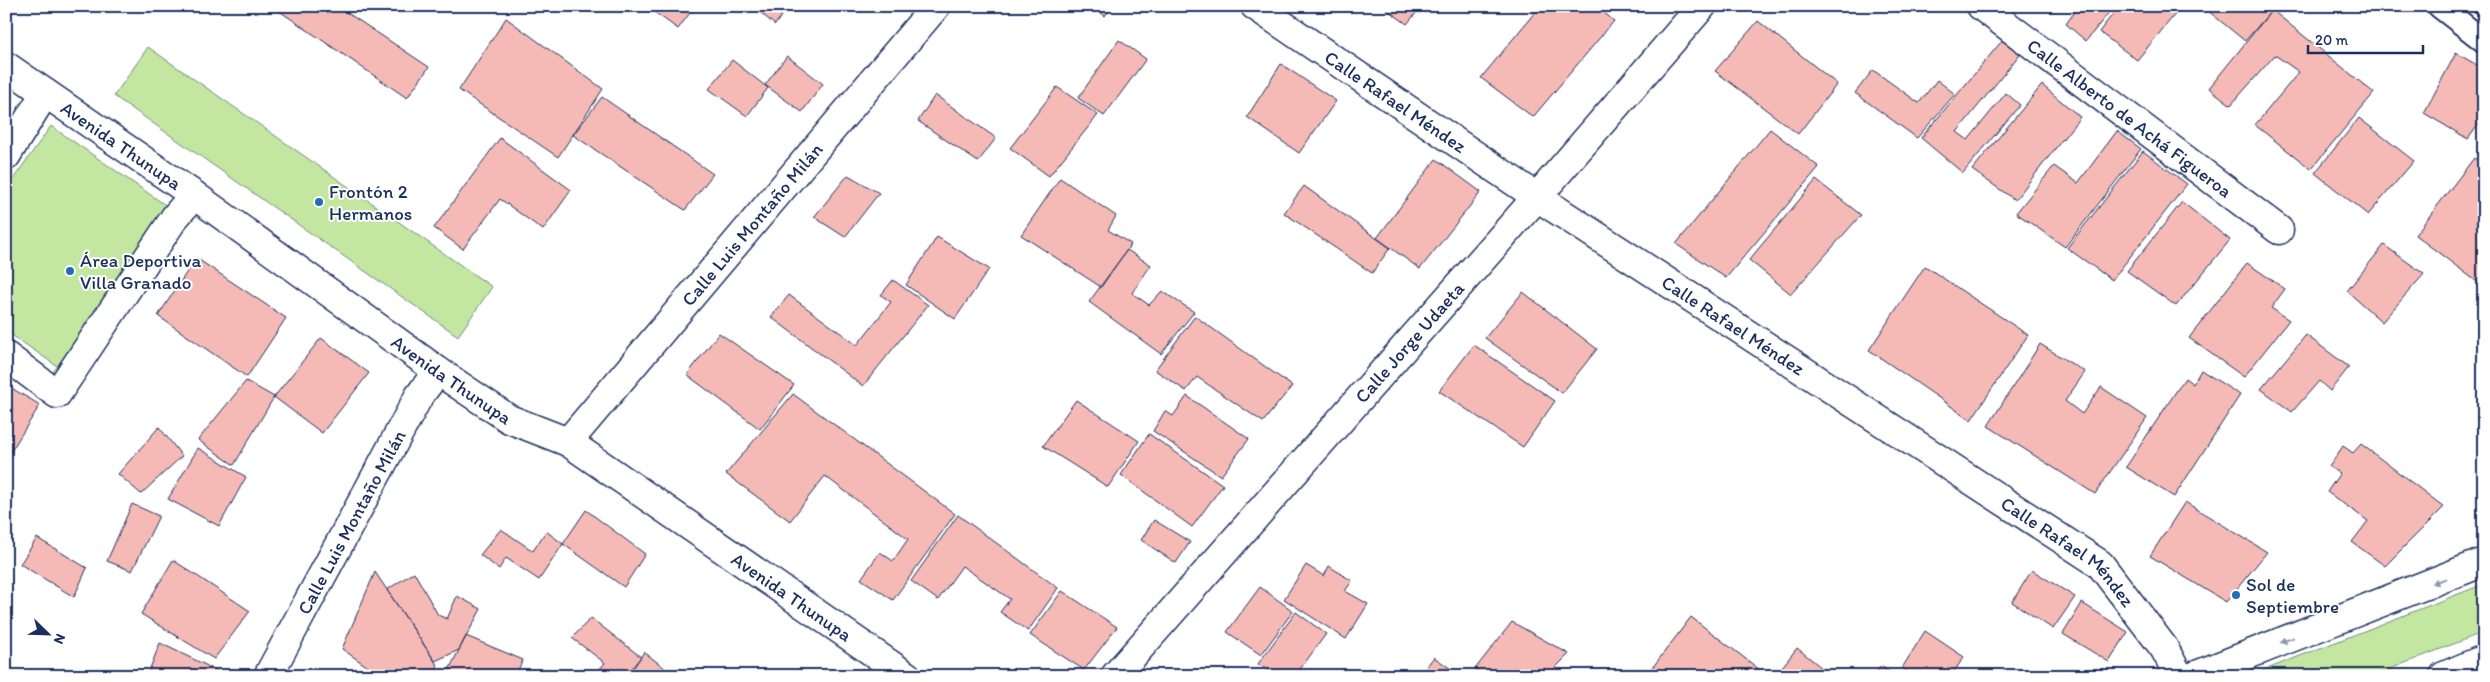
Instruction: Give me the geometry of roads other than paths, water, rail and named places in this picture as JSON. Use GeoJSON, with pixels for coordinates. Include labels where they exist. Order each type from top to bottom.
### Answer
{"type":"FeatureCollection","features":[{"type":"Feature","properties":{"kind":"street","name":"Calle Luis Montaño Milán"},"geometry":{"type":"LineString","coordinates":[[568,442],[936,6]]}},
{"type":"Feature","properties":{"kind":"street","name":"Calle Rafael Méndez"},"geometry":{"type":"LineString","coordinates":[[1255,6],[1537,197],[2100,564],[2164,648],[2179,676]]}},
{"type":"Feature","properties":{"kind":"street","name":"Calle Jorge Udaeta"},"geometry":{"type":"LineString","coordinates":[[1115,676],[1537,197],[1702,6]]}},
{"type":"Feature","properties":{"kind":"street","name":"Calle Alberto de Achá Figueroa"},"geometry":{"type":"LineString","coordinates":[[1981,6],[2279,230]]}},
{"type":"Feature","properties":{"kind":"street","name":"Avenida Thunupa"},"geometry":{"type":"LineString","coordinates":[[6,66],[194,195],[509,419],[568,442],[907,676]]}},
{"type":"Feature","properties":{"kind":"street"},"geometry":{"type":"LineString","coordinates":[[6,156],[45,93]]}},
{"type":"Feature","properties":{"kind":"street"},"geometry":{"type":"LineString","coordinates":[[6,356],[57,394],[175,217],[194,195]]}},
{"type":"Feature","properties":{"kind":"street","name":"Calle Luis Montaño Milán"},"geometry":{"type":"LineString","coordinates":[[268,676],[418,396],[438,370]]}},
{"type":"Feature","properties":{"kind":"street"},"geometry":{"type":"LineString","coordinates":[[2194,676],[2484,562]]}},
{"type":"Feature","properties":{"kind":"street"},"geometry":{"type":"LineString","coordinates":[[2444,676],[2484,659]]}},
{"type":"Feature","properties":{"kind":"lane"},"geometry":{"type":"LineString","coordinates":[[2439,6],[2484,41]]}},
{"type":"Feature","properties":{"kind":"place","name":"Frontón 2 Hermanos"},"geometry":{"type":"Point","coordinates":[319,202]}},
{"type":"Feature","properties":{"kind":"place","name":"Área Deportiva Villa Granado"},"geometry":{"type":"Point","coordinates":[70,271]}},
{"type":"Feature","properties":{"kind":"place","name":"Sol de Septiembre"},"geometry":{"type":"Point","coordinates":[2236,595]}}]}
